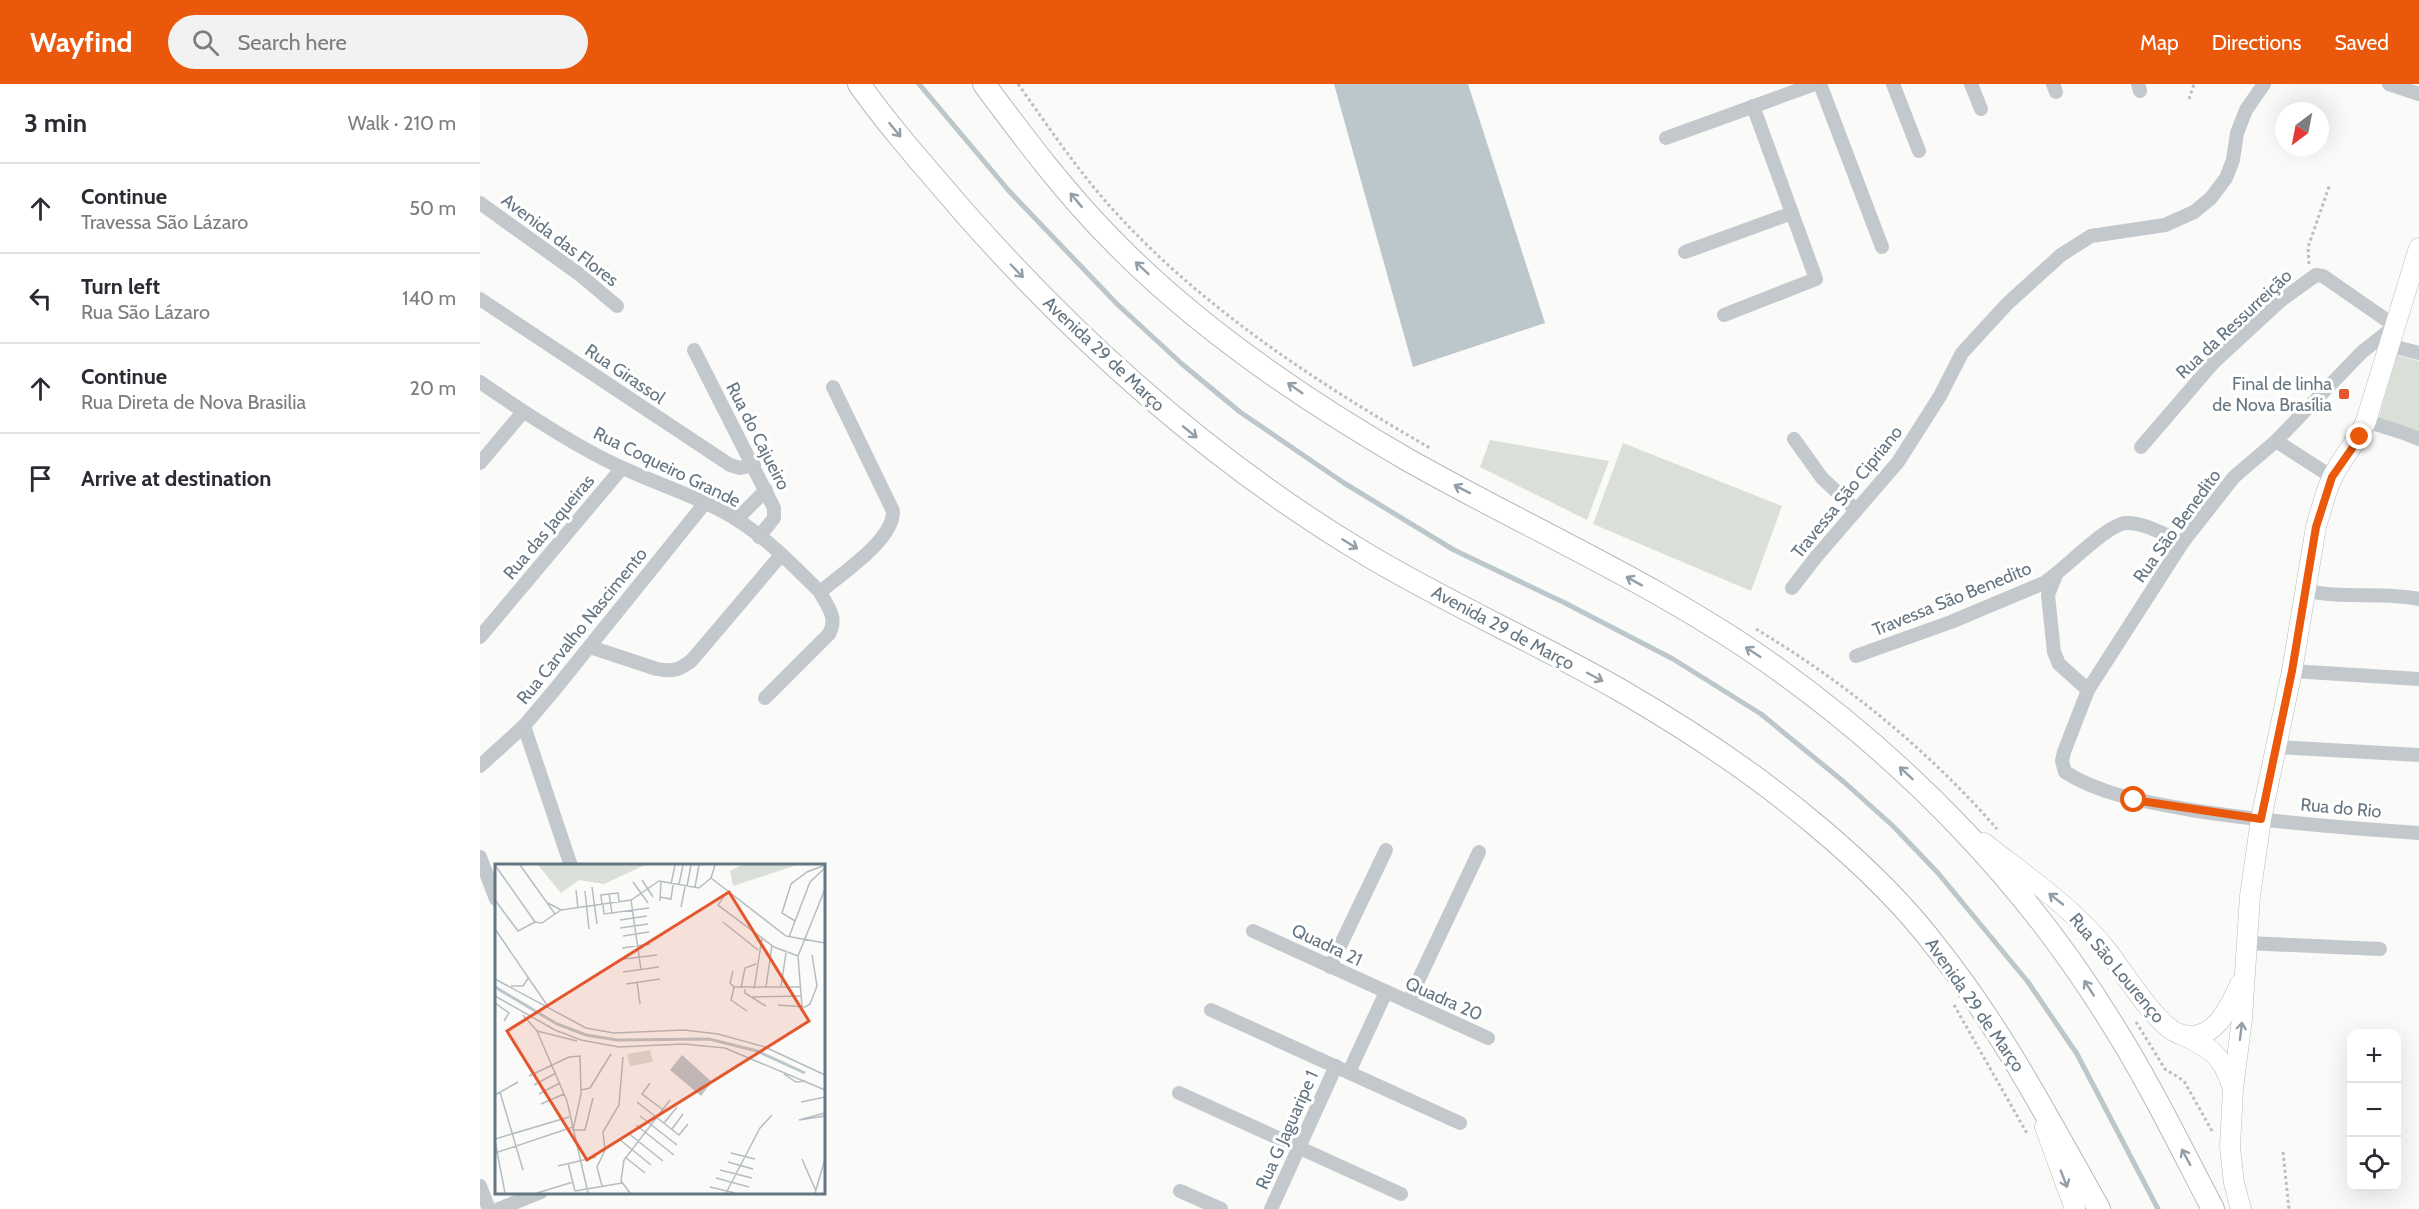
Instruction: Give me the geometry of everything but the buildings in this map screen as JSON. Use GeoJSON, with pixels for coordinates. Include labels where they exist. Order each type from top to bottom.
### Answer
{"type":"FeatureCollection","features":[{"type":"Feature","properties":{"kind":"main road","name":"Avenida 29 de Março"},"geometry":{"type":"LineString","coordinates":[[859,84],[924,166],[1018,271],[1105,359],[1195,436],[1304,516],[1366,554],[1479,617],[1617,688],[1668,719],[1751,774],[1820,828],[1878,882],[1935,944],[1994,1027],[2030,1085],[2099,1209]]}},
{"type":"Feature","properties":{"kind":"main road"},"geometry":{"type":"LineString","coordinates":[[984,84],[1051,171],[1115,244],[1212,329],[1361,432],[1454,485],[1685,609],[1776,667],[1904,772],[1948,814],[2024,900],[2078,971],[2112,1023],[2155,1098],[2213,1209]]}},
{"type":"Feature","properties":{"kind":"main road","name":"Rua São Lourenço"},"geometry":{"type":"LineString","coordinates":[[2241,1209],[2230,1147],[2233,1089],[2246,970],[2250,896],[2261,819],[2292,671],[2316,527],[2332,477],[2360,437],[2366,422],[2386,338],[2419,248]]}},
{"type":"Feature","properties":{"kind":"main road","name":"Rua São Lourenço"},"geometry":{"type":"LineString","coordinates":[[1948,814],[2066,908],[2106,950],[2161,1020],[2180,1034],[2199,1035],[2220,1021],[2228,1011],[2246,970]]}},
{"type":"Feature","properties":{"kind":"main road"},"geometry":{"type":"LineString","coordinates":[[2180,1034],[2217,1055],[2223,1062],[2233,1089]]}},
{"type":"Feature","properties":{"kind":"main road"},"geometry":{"type":"LineString","coordinates":[[2030,1085],[2075,1209]]}},
{"type":"Feature","properties":{"kind":"street"},"geometry":{"type":"LineString","coordinates":[[1666,138],[1815,84]]}},
{"type":"Feature","properties":{"kind":"street"},"geometry":{"type":"LineString","coordinates":[[1820,84],[1882,247]]}},
{"type":"Feature","properties":{"kind":"street"},"geometry":{"type":"LineString","coordinates":[[1893,84],[1919,152]]}},
{"type":"Feature","properties":{"kind":"street"},"geometry":{"type":"LineString","coordinates":[[1971,84],[1981,110]]}},
{"type":"Feature","properties":{"kind":"street","name":"Travessa São Cipriano"},"geometry":{"type":"LineString","coordinates":[[1792,588],[1899,462],[1940,396],[1962,352],[2007,304],[2061,255],[2091,236],[2165,225],[2194,212],[2211,198],[2226,178],[2233,160],[2237,133],[2246,110],[2264,84]]}},
{"type":"Feature","properties":{"kind":"street"},"geometry":{"type":"LineString","coordinates":[[2389,84],[2419,94]]}},
{"type":"Feature","properties":{"kind":"street"},"geometry":{"type":"LineString","coordinates":[[1724,315],[1816,279],[1753,106]]}},
{"type":"Feature","properties":{"kind":"street","name":"Avenida das Flores"},"geometry":{"type":"LineString","coordinates":[[480,203],[579,274],[617,306]]}},
{"type":"Feature","properties":{"kind":"street"},"geometry":{"type":"LineString","coordinates":[[1685,252],[1792,213]]}},
{"type":"Feature","properties":{"kind":"street","name":"Rua da Ressurreição"},"geometry":{"type":"LineString","coordinates":[[2141,447],[2214,362],[2280,301],[2316,275],[2323,276],[2386,338],[2419,353]]}},
{"type":"Feature","properties":{"kind":"street","name":"Rua Girassol"},"geometry":{"type":"LineString","coordinates":[[480,299],[730,465],[740,468],[754,465]]}},
{"type":"Feature","properties":{"kind":"street","name":"Rua São Benedito"},"geometry":{"type":"LineString","coordinates":[[2261,819],[2134,800],[2080,782],[2065,772],[2062,761],[2064,752],[2088,690],[2183,542],[2234,477],[2386,338]]}},
{"type":"Feature","properties":{"kind":"street","name":"Rua do Cajueiro"},"geometry":{"type":"LineString","coordinates":[[694,350],[774,508],[774,518],[759,537]]}},
{"type":"Feature","properties":{"kind":"street","name":"Rua Coqueiro Grande"},"geometry":{"type":"LineString","coordinates":[[480,382],[523,412],[622,468],[705,503],[736,519],[781,555],[820,592],[834,618],[834,626],[829,634],[765,698]]}},
{"type":"Feature","properties":{"kind":"street"},"geometry":{"type":"LineString","coordinates":[[820,592],[881,539],[893,519],[893,511],[833,387]]}},
{"type":"Feature","properties":{"kind":"street"},"geometry":{"type":"LineString","coordinates":[[480,463],[523,412]]}},
{"type":"Feature","properties":{"kind":"street"},"geometry":{"type":"LineString","coordinates":[[2366,422],[2419,440]]}},
{"type":"Feature","properties":{"kind":"street"},"geometry":{"type":"LineString","coordinates":[[1794,439],[1822,478],[1856,510]]}},
{"type":"Feature","properties":{"kind":"street"},"geometry":{"type":"LineString","coordinates":[[2276,441],[2332,477]]}},
{"type":"Feature","properties":{"kind":"street","name":"Rua das Jaqueiras"},"geometry":{"type":"LineString","coordinates":[[480,637],[622,468]]}},
{"type":"Feature","properties":{"kind":"street"},"geometry":{"type":"LineString","coordinates":[[736,519],[766,490]]}},
{"type":"Feature","properties":{"kind":"street","name":"Rua Carvalho Nascimento"},"geometry":{"type":"LineString","coordinates":[[480,766],[524,726],[705,503]]}},
{"type":"Feature","properties":{"kind":"street","name":"Travessa São Benedito"},"geometry":{"type":"LineString","coordinates":[[1856,656],[2002,602],[2056,575],[2106,532],[2124,523],[2134,524],[2183,542]]}},
{"type":"Feature","properties":{"kind":"street"},"geometry":{"type":"LineString","coordinates":[[590,647],[657,669],[668,671],[679,669],[692,660],[781,555]]}},
{"type":"Feature","properties":{"kind":"street"},"geometry":{"type":"LineString","coordinates":[[2056,575],[2048,595],[2054,652],[2059,664],[2088,690]]}},
{"type":"Feature","properties":{"kind":"street"},"geometry":{"type":"LineString","coordinates":[[2305,590],[2324,595],[2391,595],[2419,599]]}},
{"type":"Feature","properties":{"kind":"street"},"geometry":{"type":"LineString","coordinates":[[2292,671],[2419,679]]}},
{"type":"Feature","properties":{"kind":"street"},"geometry":{"type":"LineString","coordinates":[[524,726],[570,864]]}},
{"type":"Feature","properties":{"kind":"street"},"geometry":{"type":"LineString","coordinates":[[2277,747],[2419,755]]}},
{"type":"Feature","properties":{"kind":"street","name":"Rua do Rio"},"geometry":{"type":"LineString","coordinates":[[2261,819],[2419,833]]}},
{"type":"Feature","properties":{"kind":"street"},"geometry":{"type":"LineString","coordinates":[[1330,967],[1386,850]]}},
{"type":"Feature","properties":{"kind":"street"},"geometry":{"type":"LineString","coordinates":[[1408,1002],[1479,852]]}},
{"type":"Feature","properties":{"kind":"street"},"geometry":{"type":"LineString","coordinates":[[480,856],[484,877],[495,897]]}},
{"type":"Feature","properties":{"kind":"street","name":"Quadra 21"},"geometry":{"type":"LineString","coordinates":[[1254,931],[1386,992]]}},
{"type":"Feature","properties":{"kind":"street"},"geometry":{"type":"LineString","coordinates":[[2246,943],[2380,949]]}},
{"type":"Feature","properties":{"kind":"street","name":"Quadra 20"},"geometry":{"type":"LineString","coordinates":[[1386,992],[1488,1038]]}},
{"type":"Feature","properties":{"kind":"street","name":"Rua G Jaguaripe 1"},"geometry":{"type":"LineString","coordinates":[[1271,1209],[1299,1148],[1386,992]]}},
{"type":"Feature","properties":{"kind":"street"},"geometry":{"type":"LineString","coordinates":[[1211,1010],[1460,1123]]}},
{"type":"Feature","properties":{"kind":"street"},"geometry":{"type":"LineString","coordinates":[[1179,1093],[1401,1194]]}},
{"type":"Feature","properties":{"kind":"street"},"geometry":{"type":"LineString","coordinates":[[480,1186],[489,1209]]}},
{"type":"Feature","properties":{"kind":"street"},"geometry":{"type":"LineString","coordinates":[[1180,1191],[1221,1209]]}},
{"type":"Feature","properties":{"kind":"street"},"geometry":{"type":"LineString","coordinates":[[499,1209],[536,1194]]}},
{"type":"Feature","properties":{"kind":"path"},"geometry":{"type":"LineString","coordinates":[[2189,99],[2194,84]]}},
{"type":"Feature","properties":{"kind":"path"},"geometry":{"type":"LineString","coordinates":[[2310,278],[2308,247],[2330,184]]}},
{"type":"Feature","properties":{"kind":"path"},"geometry":{"type":"LineString","coordinates":[[2283,1152],[2289,1209]]}},
{"type":"Feature","properties":{"kind":"shaded area"},"geometry":{"type":"Polygon","coordinates":[[[1334,84],[1468,84],[1545,323],[1413,367],[1334,84]]]}},
{"type":"Feature","properties":{"kind":"shaded area"},"geometry":{"type":"Polygon","coordinates":[[[2397,355],[2419,361],[2419,435],[2377,423],[2397,355]]]}},
{"type":"Feature","properties":{"kind":"shaded area"},"geometry":{"type":"Polygon","coordinates":[[[1490,440],[1609,461],[1587,520],[1480,467],[1490,440]]]}},
{"type":"Feature","properties":{"kind":"shaded area"},"geometry":{"type":"Polygon","coordinates":[[[1623,443],[1782,506],[1751,591],[1593,524],[1623,443]]]}},
{"type":"Feature","properties":{"kind":"waterway"},"geometry":{"type":"LineString","coordinates":[[919,84],[1009,191],[1117,304],[1182,364],[1240,412],[1344,483],[1454,550],[1565,603],[1673,659],[1761,714],[1844,782],[1893,826],[1938,873],[2028,982],[2077,1054],[2158,1209]]}},
{"type":"Feature","properties":{"kind":"place","name":"Final de linha de Nova Brasília"},"geometry":{"type":"Point","coordinates":[2344,394]}},
{"type":"Feature","properties":{"kind":"route"},"geometry":{"type":"LineString","coordinates":[[2134,800],[2261,819],[2292,671],[2316,527],[2332,477],[2360,437]]}}]}
